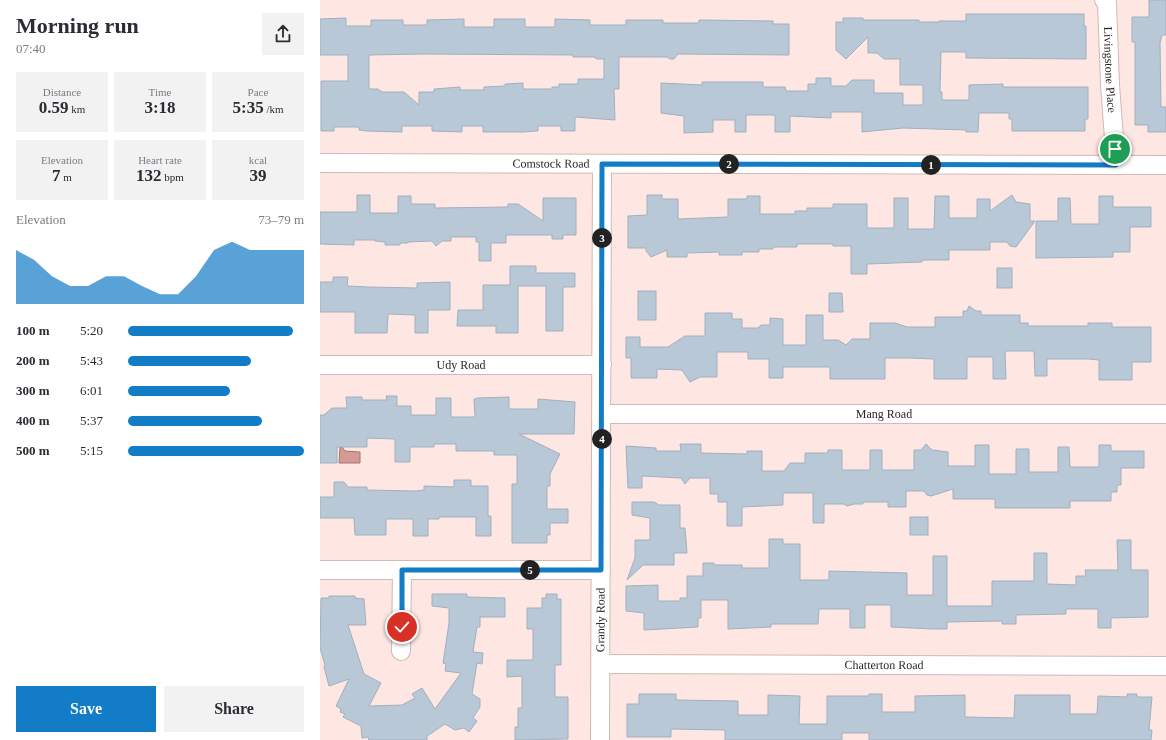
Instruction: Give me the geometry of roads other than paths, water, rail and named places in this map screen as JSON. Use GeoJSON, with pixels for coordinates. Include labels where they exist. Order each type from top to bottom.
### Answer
{"type":"FeatureCollection","features":[{"type":"Feature","properties":{"kind":"street","name":"Livingstone Place"},"geometry":{"type":"LineString","coordinates":[[1104,0],[1107,3],[1110,85],[1116,165]]}},
{"type":"Feature","properties":{"kind":"street","name":"Comstock Road"},"geometry":{"type":"LineString","coordinates":[[320,163],[1166,164]]}},
{"type":"Feature","properties":{"kind":"street","name":"Grandy Road"},"geometry":{"type":"LineString","coordinates":[[600,740],[602,164]]}},
{"type":"Feature","properties":{"kind":"street","name":"Udy Road"},"geometry":{"type":"LineString","coordinates":[[320,365],[602,365]]}},
{"type":"Feature","properties":{"kind":"street","name":"Mang Road"},"geometry":{"type":"LineString","coordinates":[[602,414],[1166,414]]}},
{"type":"Feature","properties":{"kind":"street"},"geometry":{"type":"LineString","coordinates":[[320,570],[601,570]]}},
{"type":"Feature","properties":{"kind":"street"},"geometry":{"type":"LineString","coordinates":[[401,652],[402,570]]}},
{"type":"Feature","properties":{"kind":"street","name":"Chatterton Road"},"geometry":{"type":"LineString","coordinates":[[601,664],[1166,666]]}}]}
